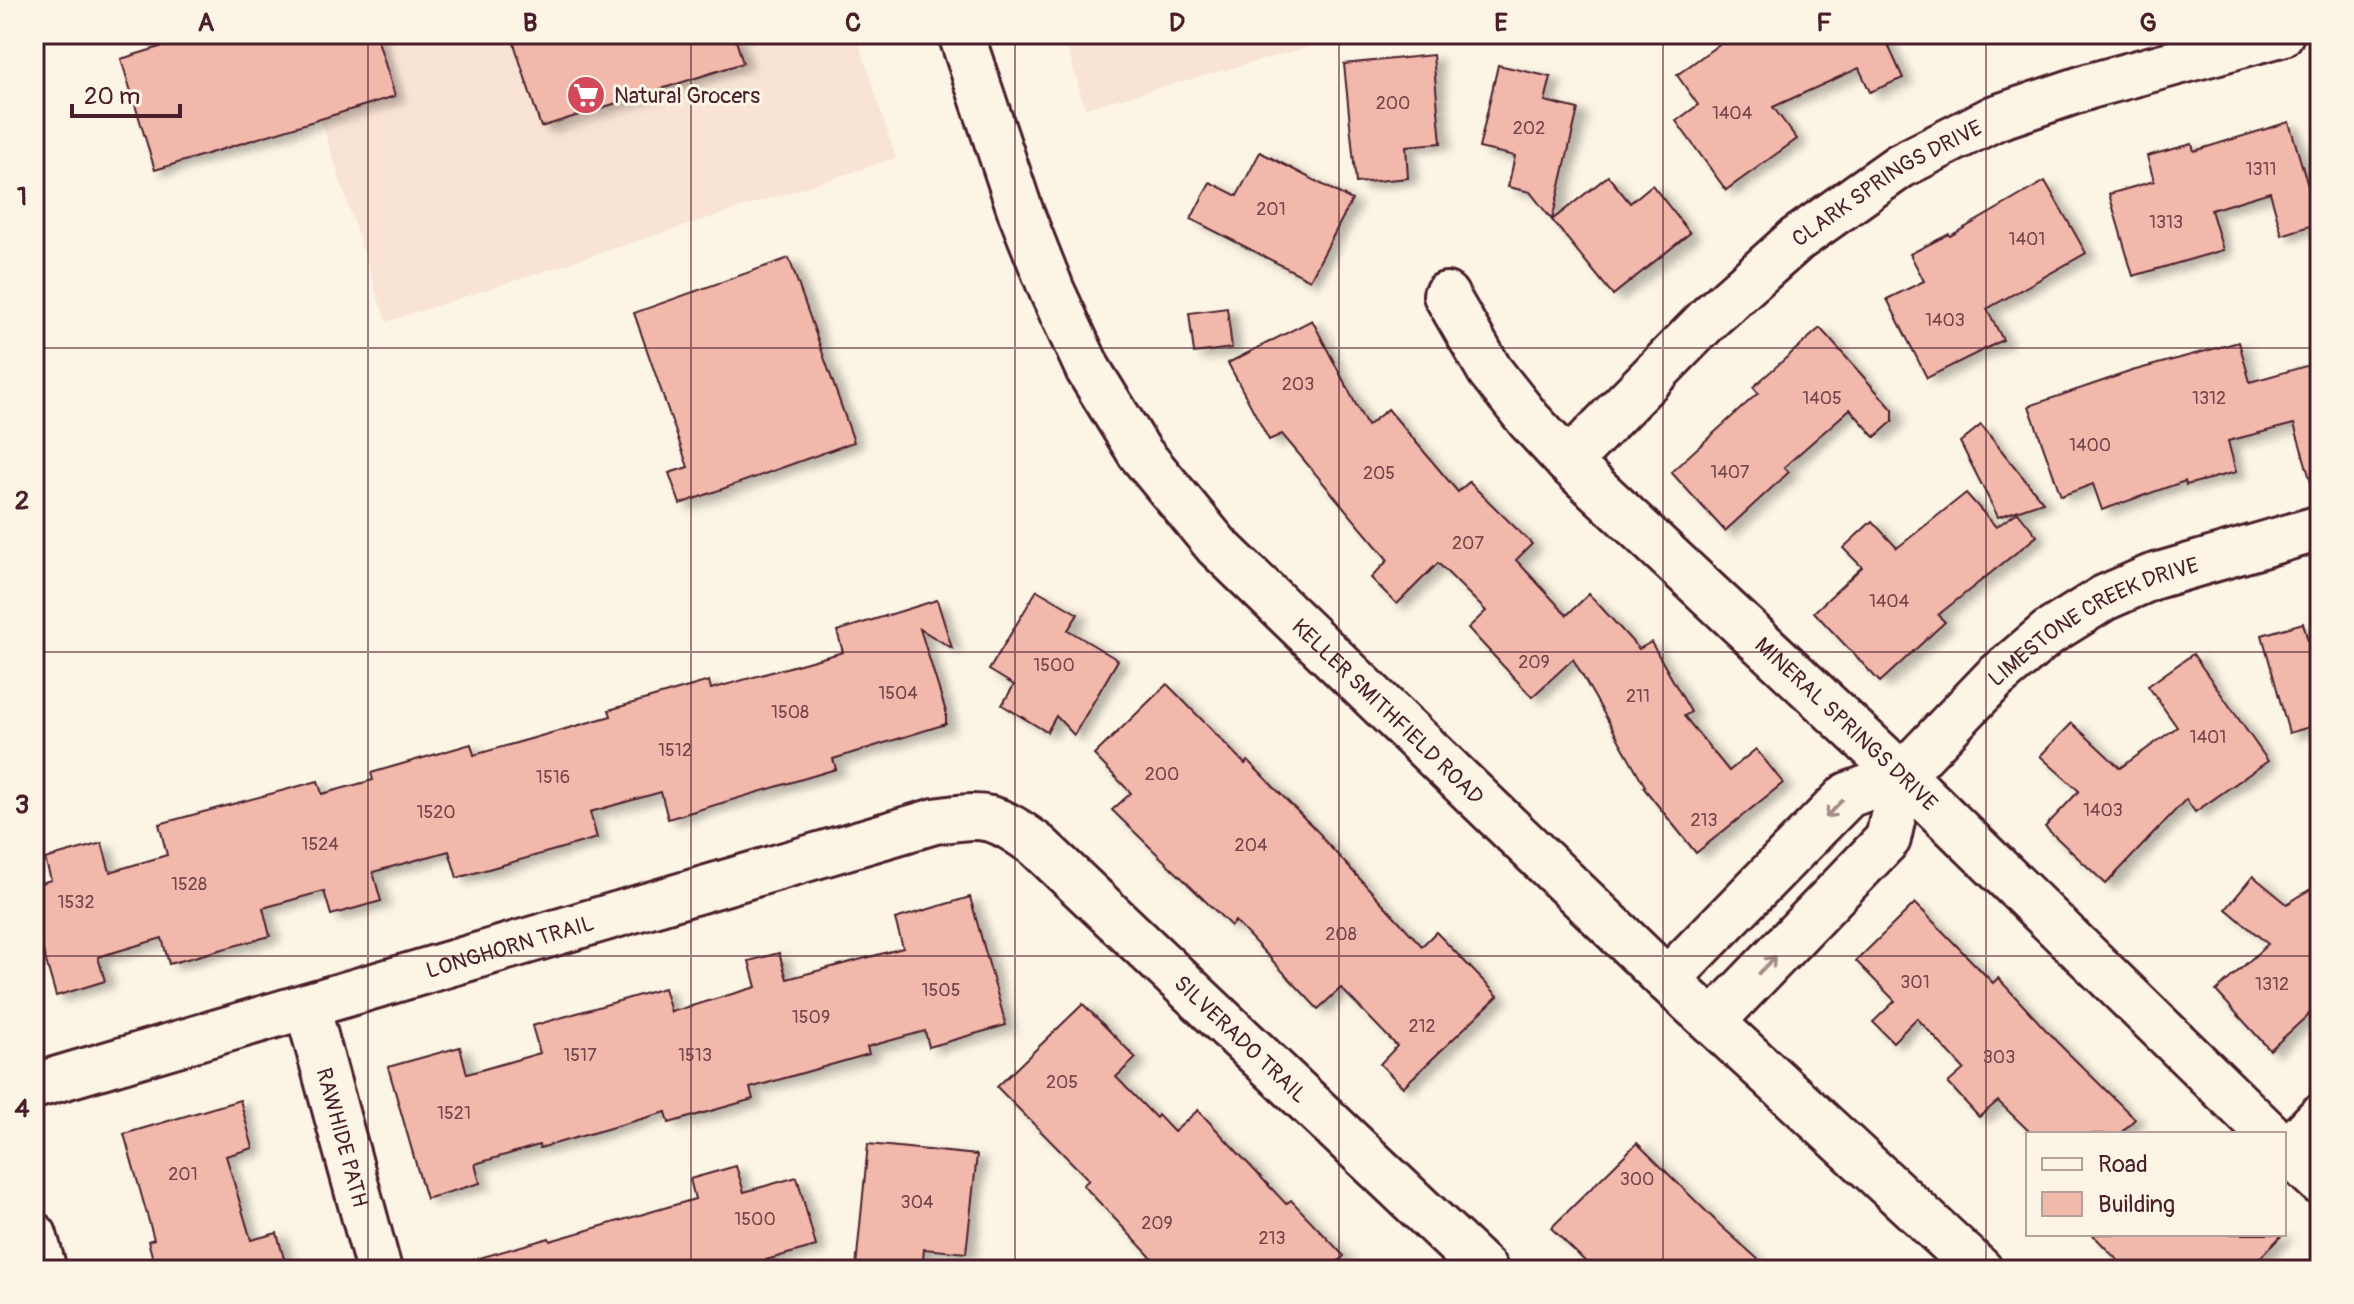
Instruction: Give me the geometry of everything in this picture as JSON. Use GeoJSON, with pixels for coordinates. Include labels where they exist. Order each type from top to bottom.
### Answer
{"type":"FeatureCollection","features":[{"type":"Feature","properties":{"kind":"street","name":"KELLER SMITHFIELD ROAD"},"geometry":{"type":"LineString","coordinates":[[961,34],[1021,213],[1052,291],[1088,369],[1140,453],[1217,546],[1667,980],[1980,1270]]}},
{"type":"Feature","properties":{"kind":"street","name":"CLARK SPRINGS DRIVE"},"geometry":{"type":"LineString","coordinates":[[1568,462],[1711,316],[1797,239],[1900,166],[1995,118],[2090,86],[2281,34]]}},
{"type":"Feature","properties":{"kind":"street","name":"MINERAL SPRINGS DRIVE"},"geometry":{"type":"LineString","coordinates":[[1446,295],[1490,371],[1568,462],[1902,775],[2267,1132]]}},
{"type":"Feature","properties":{"kind":"street","name":"LIMESTONE CREEK DRIVE"},"geometry":{"type":"LineString","coordinates":[[1667,980],[1848,795],[1902,775],[1994,679],[2048,633],[2104,598],[2152,577],[2320,528]]}},
{"type":"Feature","properties":{"kind":"street"},"geometry":{"type":"LineString","coordinates":[[1713,1021],[1888,839],[1902,775]]}},
{"type":"Feature","properties":{"kind":"street","name":"LONGHORN TRAIL"},"geometry":{"type":"LineString","coordinates":[[34,1086],[935,821],[989,817]]}},
{"type":"Feature","properties":{"kind":"street","name":"SILVERADO TRAIL"},"geometry":{"type":"LineString","coordinates":[[989,817],[1012,827],[1038,846],[1485,1270]]}},
{"type":"Feature","properties":{"kind":"street","name":"RAWHIDE PATH"},"geometry":{"type":"LineString","coordinates":[[307,1006],[379,1270]]}},
{"type":"Feature","properties":{"kind":"street"},"geometry":{"type":"LineString","coordinates":[[2286,1141],[2320,1117]]}},
{"type":"Feature","properties":{"kind":"street","name":"MINERAL SPRINGS DRIVE"},"geometry":{"type":"LineString","coordinates":[[2286,1151],[2320,1182]]}},
{"type":"Feature","properties":{"kind":"street"},"geometry":{"type":"LineString","coordinates":[[34,1235],[44,1270]]}},
{"type":"Feature","properties":{"kind":"shaded area"},"geometry":{"type":"Polygon","coordinates":[[[293,34],[856,34],[896,158],[386,322],[293,34]]]}},
{"type":"Feature","properties":{"kind":"shaded area"},"geometry":{"type":"Polygon","coordinates":[[[1063,34],[1357,34],[1085,108],[1063,34]]]}},
{"type":"Feature","properties":{"kind":"building"},"geometry":{"type":"Polygon","coordinates":[[[202,34],[376,34],[395,96],[155,170],[121,59],[202,34]]]}},
{"type":"Feature","properties":{"kind":"building","name":"Natural Grocers"},"geometry":{"type":"Polygon","coordinates":[[[511,34],[734,34],[743,63],[541,127],[511,34]]]}},
{"type":"Feature","properties":{"kind":"building"},"geometry":{"type":"Polygon","coordinates":[[[1733,34],[1883,34],[1903,78],[1870,92],[1859,68],[1773,107],[1797,139],[1726,190],[1676,121],[1698,105],[1677,75],[1733,34]]]}},
{"type":"Feature","properties":{"kind":"building"},"geometry":{"type":"Polygon","coordinates":[[[1433,55],[1441,143],[1406,146],[1408,178],[1356,183],[1344,64],[1433,55]]]}},
{"type":"Feature","properties":{"kind":"building"},"geometry":{"type":"Polygon","coordinates":[[[1498,65],[1551,77],[1545,101],[1578,109],[1552,220],[1530,192],[1508,187],[1515,156],[1479,148],[1498,65]]]}},
{"type":"Feature","properties":{"kind":"building"},"geometry":{"type":"Polygon","coordinates":[[[2289,122],[2319,223],[2282,235],[2270,192],[2211,210],[2223,250],[2133,276],[2109,194],[2154,181],[2147,156],[2192,144],[2194,151],[2289,122]]]}},
{"type":"Feature","properties":{"kind":"building"},"geometry":{"type":"Polygon","coordinates":[[[1260,152],[1352,200],[1310,280],[1191,219],[1210,182],[1237,196],[1260,152]]]}},
{"type":"Feature","properties":{"kind":"building"},"geometry":{"type":"Polygon","coordinates":[[[1608,176],[1630,203],[1652,185],[1690,233],[1613,295],[1552,220],[1608,176]]]}},
{"type":"Feature","properties":{"kind":"building"},"geometry":{"type":"Polygon","coordinates":[[[2045,181],[2086,253],[1987,309],[2003,340],[1927,378],[1887,299],[1924,281],[1910,254],[1950,236],[2045,181]]]}},
{"type":"Feature","properties":{"kind":"building"},"geometry":{"type":"Polygon","coordinates":[[[789,258],[854,442],[680,504],[669,473],[688,467],[634,313],[789,258]]]}},
{"type":"Feature","properties":{"kind":"building"},"geometry":{"type":"Polygon","coordinates":[[[1227,308],[1232,348],[1194,353],[1189,313],[1227,308]]]}},
{"type":"Feature","properties":{"kind":"building"},"geometry":{"type":"Polygon","coordinates":[[[1312,320],[1367,426],[1388,409],[1458,492],[1469,482],[1532,544],[1516,560],[1567,615],[1589,594],[1639,649],[1651,642],[1691,712],[1684,716],[1729,771],[1756,749],[1783,783],[1696,853],[1643,787],[1573,659],[1532,697],[1468,628],[1486,611],[1438,563],[1397,604],[1371,578],[1388,560],[1282,434],[1269,440],[1228,363],[1312,320]]]}},
{"type":"Feature","properties":{"kind":"building"},"geometry":{"type":"Polygon","coordinates":[[[1820,328],[1893,410],[1893,421],[1875,437],[1850,409],[1784,467],[1789,472],[1725,531],[1671,472],[1758,393],[1753,387],[1820,328]]]}},
{"type":"Feature","properties":{"kind":"building"},"geometry":{"type":"Polygon","coordinates":[[[2239,342],[2250,382],[2320,362],[2320,485],[2312,486],[2294,424],[2228,441],[2236,472],[2186,485],[2185,481],[2102,510],[2093,484],[2061,496],[2029,406],[2132,371],[2239,342]]]}},
{"type":"Feature","properties":{"kind":"building"},"geometry":{"type":"Polygon","coordinates":[[[1981,425],[2043,502],[1998,517],[1960,442],[1981,425]]]}},
{"type":"Feature","properties":{"kind":"building"},"geometry":{"type":"Polygon","coordinates":[[[1966,493],[1996,527],[2018,512],[2037,536],[1938,615],[1945,622],[1880,682],[1814,612],[1862,567],[1843,548],[1872,521],[1897,548],[1966,493]]]}},
{"type":"Feature","properties":{"kind":"building"},"geometry":{"type":"Polygon","coordinates":[[[1037,590],[1078,614],[1068,630],[1118,660],[1074,735],[1056,716],[1047,732],[1002,705],[1014,685],[989,670],[1037,590]]]}},
{"type":"Feature","properties":{"kind":"building"},"geometry":{"type":"Polygon","coordinates":[[[937,600],[952,648],[920,629],[946,712],[946,724],[833,759],[836,769],[668,819],[661,792],[590,812],[597,838],[457,878],[449,851],[373,872],[381,901],[331,915],[324,891],[263,908],[270,936],[169,964],[162,938],[98,957],[105,981],[56,996],[34,919],[34,885],[51,880],[45,859],[102,843],[110,872],[167,855],[159,824],[318,781],[322,794],[373,780],[371,773],[471,744],[474,755],[611,716],[609,710],[709,681],[711,689],[843,652],[837,631],[937,600]]]}},
{"type":"Feature","properties":{"kind":"building"},"geometry":{"type":"Polygon","coordinates":[[[2303,623],[2310,648],[2320,646],[2320,724],[2289,733],[2262,635],[2303,623]]]}},
{"type":"Feature","properties":{"kind":"building"},"geometry":{"type":"Polygon","coordinates":[[[2193,654],[2268,761],[2195,812],[2186,799],[2106,884],[2045,827],[2079,791],[2040,756],[2072,723],[2120,768],[2177,727],[2148,686],[2193,654]]]}},
{"type":"Feature","properties":{"kind":"building"},"geometry":{"type":"Polygon","coordinates":[[[1167,684],[1245,764],[1248,761],[1322,836],[1422,946],[1436,932],[1498,996],[1403,1087],[1380,1064],[1397,1046],[1341,988],[1318,1009],[1235,921],[1231,926],[1112,810],[1131,793],[1094,755],[1167,684]]]}},
{"type":"Feature","properties":{"kind":"building"},"geometry":{"type":"Polygon","coordinates":[[[2253,876],[2287,904],[2320,883],[2320,1004],[2270,1050],[2216,991],[2268,944],[2226,909],[2253,876]]]}},
{"type":"Feature","properties":{"kind":"building"},"geometry":{"type":"Polygon","coordinates":[[[970,897],[1006,1025],[929,1047],[925,1031],[867,1047],[869,1054],[750,1088],[753,1099],[669,1123],[666,1112],[475,1164],[480,1183],[426,1199],[388,1067],[460,1047],[467,1074],[540,1053],[532,1026],[664,988],[671,1012],[756,987],[749,961],[779,953],[787,979],[903,948],[895,919],[970,897]]]}},
{"type":"Feature","properties":{"kind":"building"},"geometry":{"type":"Polygon","coordinates":[[[1915,903],[1993,983],[1998,978],[2135,1119],[2122,1132],[2030,1132],[1998,1101],[1979,1117],[1948,1083],[1964,1069],[1917,1018],[1893,1042],[1873,1022],[1895,1001],[1856,961],[1915,903]]]}},
{"type":"Feature","properties":{"kind":"building"},"geometry":{"type":"Polygon","coordinates":[[[1083,1004],[1136,1058],[1116,1077],[1156,1118],[1158,1115],[1174,1132],[1198,1110],[1286,1204],[1291,1200],[1344,1256],[1329,1270],[1163,1270],[1083,1185],[1089,1180],[997,1087],[1083,1004]]]}},
{"type":"Feature","properties":{"kind":"building"},"geometry":{"type":"Polygon","coordinates":[[[240,1100],[253,1148],[226,1156],[251,1240],[277,1233],[287,1270],[156,1270],[148,1241],[154,1239],[124,1134],[240,1100]]]}},
{"type":"Feature","properties":{"kind":"building"},"geometry":{"type":"Polygon","coordinates":[[[1637,1143],[1770,1270],[1594,1270],[1551,1228],[1637,1143]]]}},
{"type":"Feature","properties":{"kind":"building"},"geometry":{"type":"Polygon","coordinates":[[[868,1144],[977,1155],[966,1253],[924,1249],[922,1270],[856,1267],[868,1144]]]}},
{"type":"Feature","properties":{"kind":"building"},"geometry":{"type":"Polygon","coordinates":[[[736,1166],[744,1192],[797,1177],[816,1246],[766,1260],[768,1270],[468,1270],[466,1262],[695,1199],[690,1179],[736,1166]]]}},
{"type":"Feature","properties":{"kind":"building"},"geometry":{"type":"Polygon","coordinates":[[[2094,1236],[2281,1236],[2248,1270],[2127,1270],[2094,1236]]]}},
{"type":"Feature","properties":{"kind":"place","name":"Natural Grocers"},"geometry":{"type":"Point","coordinates":[586,95]}}]}
